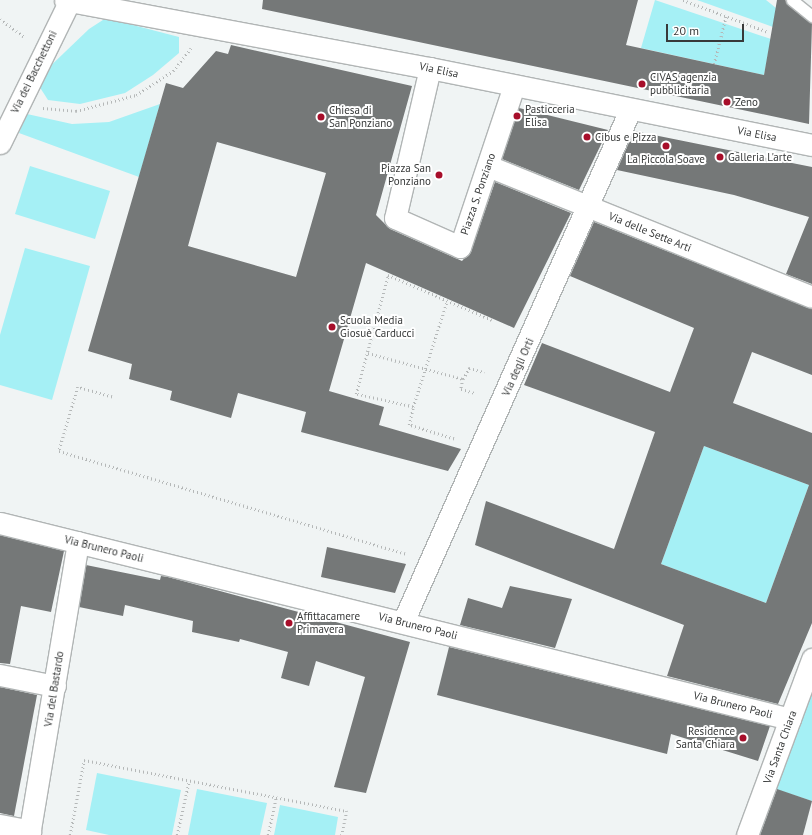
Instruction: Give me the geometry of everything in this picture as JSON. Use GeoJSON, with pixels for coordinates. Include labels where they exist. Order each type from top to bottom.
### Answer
{"type":"FeatureCollection","features":[{"type":"Feature","properties":{"kind":"street","name":"Via Elisa"},"geometry":{"type":"LineString","coordinates":[[69,0],[209,25],[430,68],[630,110],[812,145]]}},
{"type":"Feature","properties":{"kind":"street","name":"Via dei Bacchettoni"},"geometry":{"type":"LineString","coordinates":[[0,143],[43,50],[69,0]]}},
{"type":"Feature","properties":{"kind":"street","name":"Piazza S. Ponziano"},"geometry":{"type":"LineString","coordinates":[[430,68],[395,218],[460,247],[514,86]]}},
{"type":"Feature","properties":{"kind":"street","name":"Via degli Orti"},"geometry":{"type":"LineString","coordinates":[[402,622],[590,207],[630,110]]}},
{"type":"Feature","properties":{"kind":"street","name":"Via delle Sette Arti"},"geometry":{"type":"LineString","coordinates":[[488,166],[812,297]]}},
{"type":"Feature","properties":{"kind":"street","name":"Via Brunero Paoli"},"geometry":{"type":"LineString","coordinates":[[0,523],[790,719]]}},
{"type":"Feature","properties":{"kind":"street","name":"Via del Bastardo"},"geometry":{"type":"LineString","coordinates":[[30,833],[78,542]]}},
{"type":"Feature","properties":{"kind":"street","name":"Via Santa Chiara"},"geometry":{"type":"LineString","coordinates":[[747,835],[812,659]]}},
{"type":"Feature","properties":{"kind":"street"},"geometry":{"type":"LineString","coordinates":[[0,675],[55,686]]}},
{"type":"Feature","properties":{"kind":"street"},"geometry":{"type":"LineString","coordinates":[[0,825],[30,833]]}},
{"type":"Feature","properties":{"kind":"lane"},"geometry":{"type":"LineString","coordinates":[[792,0],[812,16]]}},
{"type":"Feature","properties":{"kind":"path"},"geometry":{"type":"LineString","coordinates":[[683,0],[768,32]]}},
{"type":"Feature","properties":{"kind":"path"},"geometry":{"type":"LineString","coordinates":[[714,64],[726,16]]}},
{"type":"Feature","properties":{"kind":"path"},"geometry":{"type":"LineString","coordinates":[[0,19],[43,50]]}},
{"type":"Feature","properties":{"kind":"path"},"geometry":{"type":"LineString","coordinates":[[18,106],[76,111],[136,95],[173,71],[209,25]]}},
{"type":"Feature","properties":{"kind":"path"},"geometry":{"type":"LineString","coordinates":[[413,407],[356,394],[388,275],[492,320]]}},
{"type":"Feature","properties":{"kind":"path"},"geometry":{"type":"LineString","coordinates":[[447,301],[413,407],[409,425],[454,439]]}},
{"type":"Feature","properties":{"kind":"path"},"geometry":{"type":"LineString","coordinates":[[368,353],[463,378]]}},
{"type":"Feature","properties":{"kind":"path"},"geometry":{"type":"LineString","coordinates":[[475,393],[461,389],[463,378],[469,368],[484,372]]}},
{"type":"Feature","properties":{"kind":"path"},"geometry":{"type":"LineString","coordinates":[[112,397],[78,387],[59,451],[430,561]]}},
{"type":"Feature","properties":{"kind":"path"},"geometry":{"type":"LineString","coordinates":[[70,835],[84,760],[347,811],[342,835]]}},
{"type":"Feature","properties":{"kind":"path"},"geometry":{"type":"LineString","coordinates":[[177,835],[189,781]]}},
{"type":"Feature","properties":{"kind":"path"},"geometry":{"type":"LineString","coordinates":[[268,835],[276,797]]}},
{"type":"Feature","properties":{"kind":"shaded area"},"geometry":{"type":"Polygon","coordinates":[[[655,0],[771,39],[764,75],[641,48],[655,0]]]}},
{"type":"Feature","properties":{"kind":"shaded area"},"geometry":{"type":"Polygon","coordinates":[[[697,0],[766,0],[776,8],[773,27],[697,0]]]}},
{"type":"Feature","properties":{"kind":"shaded area"},"geometry":{"type":"Polygon","coordinates":[[[106,18],[179,37],[179,53],[153,75],[125,93],[80,104],[48,100],[39,86],[41,75],[89,29],[106,18]]]}},
{"type":"Feature","properties":{"kind":"shaded area"},"geometry":{"type":"Polygon","coordinates":[[[160,104],[139,177],[19,133],[27,114],[72,124],[109,122],[160,104]]]}},
{"type":"Feature","properties":{"kind":"shaded area"},"geometry":{"type":"Polygon","coordinates":[[[30,166],[110,191],[95,239],[15,214],[30,166]]]}},
{"type":"Feature","properties":{"kind":"shaded area"},"geometry":{"type":"Polygon","coordinates":[[[25,248],[90,266],[52,400],[0,385],[0,335],[25,248]]]}},
{"type":"Feature","properties":{"kind":"shaded area"},"geometry":{"type":"Polygon","coordinates":[[[704,446],[809,485],[766,603],[661,564],[704,446]]]}},
{"type":"Feature","properties":{"kind":"shaded area"},"geometry":{"type":"Polygon","coordinates":[[[812,678],[812,801],[772,788],[812,678]]]}},
{"type":"Feature","properties":{"kind":"shaded area"},"geometry":{"type":"Polygon","coordinates":[[[97,773],[181,790],[172,835],[109,835],[86,830],[97,773]]]}},
{"type":"Feature","properties":{"kind":"shaded area"},"geometry":{"type":"Polygon","coordinates":[[[197,789],[267,803],[260,835],[188,835],[197,789]]]}},
{"type":"Feature","properties":{"kind":"shaded area"},"geometry":{"type":"Polygon","coordinates":[[[280,805],[338,817],[335,835],[274,835],[280,805]]]}},
{"type":"Feature","properties":{"kind":"building"},"geometry":{"type":"Polygon","coordinates":[[[263,0],[638,0],[626,45],[764,75],[777,0],[785,0],[812,23],[809,124],[262,9],[263,0]]]}},
{"type":"Feature","properties":{"kind":"building"},"geometry":{"type":"Polygon","coordinates":[[[231,45],[412,86],[376,215],[390,229],[462,261],[471,251],[495,182],[571,213],[514,328],[366,263],[329,391],[384,407],[379,425],[461,449],[448,471],[301,432],[306,412],[238,393],[231,418],[170,400],[172,391],[129,379],[132,364],[88,351],[166,83],[183,88],[216,51],[228,54],[231,45]],[[217,142],[188,246],[296,277],[326,173],[217,142]]]}},
{"type":"Feature","properties":{"kind":"building"},"geometry":{"type":"Polygon","coordinates":[[[519,108],[608,130],[579,190],[502,159],[519,108]]]}},
{"type":"Feature","properties":{"kind":"building"},"geometry":{"type":"Polygon","coordinates":[[[634,131],[812,167],[812,284],[786,274],[809,217],[734,195],[617,170],[634,131]]]}},
{"type":"Feature","properties":{"kind":"building"},"geometry":{"type":"Polygon","coordinates":[[[594,222],[812,309],[812,375],[752,352],[733,403],[812,433],[812,623],[778,704],[667,676],[684,625],[475,545],[486,501],[614,549],[655,432],[524,385],[542,343],[670,392],[694,328],[570,276],[594,222]],[[704,446],[661,564],[766,603],[809,485],[704,446]]]}},
{"type":"Feature","properties":{"kind":"building"},"geometry":{"type":"Polygon","coordinates":[[[0,535],[64,551],[51,612],[21,606],[10,664],[0,663],[0,535]]]}},
{"type":"Feature","properties":{"kind":"building"},"geometry":{"type":"Polygon","coordinates":[[[327,547],[406,564],[395,593],[321,577],[327,547]]]}},
{"type":"Feature","properties":{"kind":"building"},"geometry":{"type":"Polygon","coordinates":[[[86,565],[160,580],[161,576],[168,577],[410,642],[366,793],[334,787],[365,677],[316,661],[309,686],[281,678],[288,652],[240,639],[239,642],[192,632],[193,621],[125,605],[123,616],[79,607],[86,565]]]}},
{"type":"Feature","properties":{"kind":"building"},"geometry":{"type":"Polygon","coordinates":[[[510,586],[572,599],[555,648],[460,625],[468,598],[502,608],[510,586]]]}},
{"type":"Feature","properties":{"kind":"building"},"geometry":{"type":"Polygon","coordinates":[[[449,647],[770,726],[758,761],[671,734],[667,754],[437,695],[449,647]]]}},
{"type":"Feature","properties":{"kind":"building"},"geometry":{"type":"Polygon","coordinates":[[[0,687],[37,695],[14,816],[0,813],[0,687]]]}},
{"type":"Feature","properties":{"kind":"building"},"geometry":{"type":"Polygon","coordinates":[[[777,789],[812,801],[803,835],[760,835],[777,789]]]}},
{"type":"Feature","properties":{"kind":"place","name":"CIVAS agenzia pubblicitaria"},"geometry":{"type":"Point","coordinates":[642,84]}},
{"type":"Feature","properties":{"kind":"place","name":"Zeno"},"geometry":{"type":"Point","coordinates":[727,102]}},
{"type":"Feature","properties":{"kind":"place","name":"Pasticceria Elisa"},"geometry":{"type":"Point","coordinates":[517,116]}},
{"type":"Feature","properties":{"kind":"place","name":"Chiesa di San Ponziano"},"geometry":{"type":"Point","coordinates":[321,117]}},
{"type":"Feature","properties":{"kind":"place","name":"Cibus e Pizza"},"geometry":{"type":"Point","coordinates":[587,137]}},
{"type":"Feature","properties":{"kind":"place","name":"La Piccola Soave"},"geometry":{"type":"Point","coordinates":[666,146]}},
{"type":"Feature","properties":{"kind":"place","name":"Galleria L'arte"},"geometry":{"type":"Point","coordinates":[720,157]}},
{"type":"Feature","properties":{"kind":"place","name":"Piazza San Ponziano"},"geometry":{"type":"Point","coordinates":[439,175]}},
{"type":"Feature","properties":{"kind":"place","name":"Scuola Media Giosuè Carducci"},"geometry":{"type":"Point","coordinates":[332,327]}},
{"type":"Feature","properties":{"kind":"place","name":"Affittacamere Primavera"},"geometry":{"type":"Point","coordinates":[289,623]}},
{"type":"Feature","properties":{"kind":"place","name":"Residence Santa Chiara"},"geometry":{"type":"Point","coordinates":[743,738]}}]}
